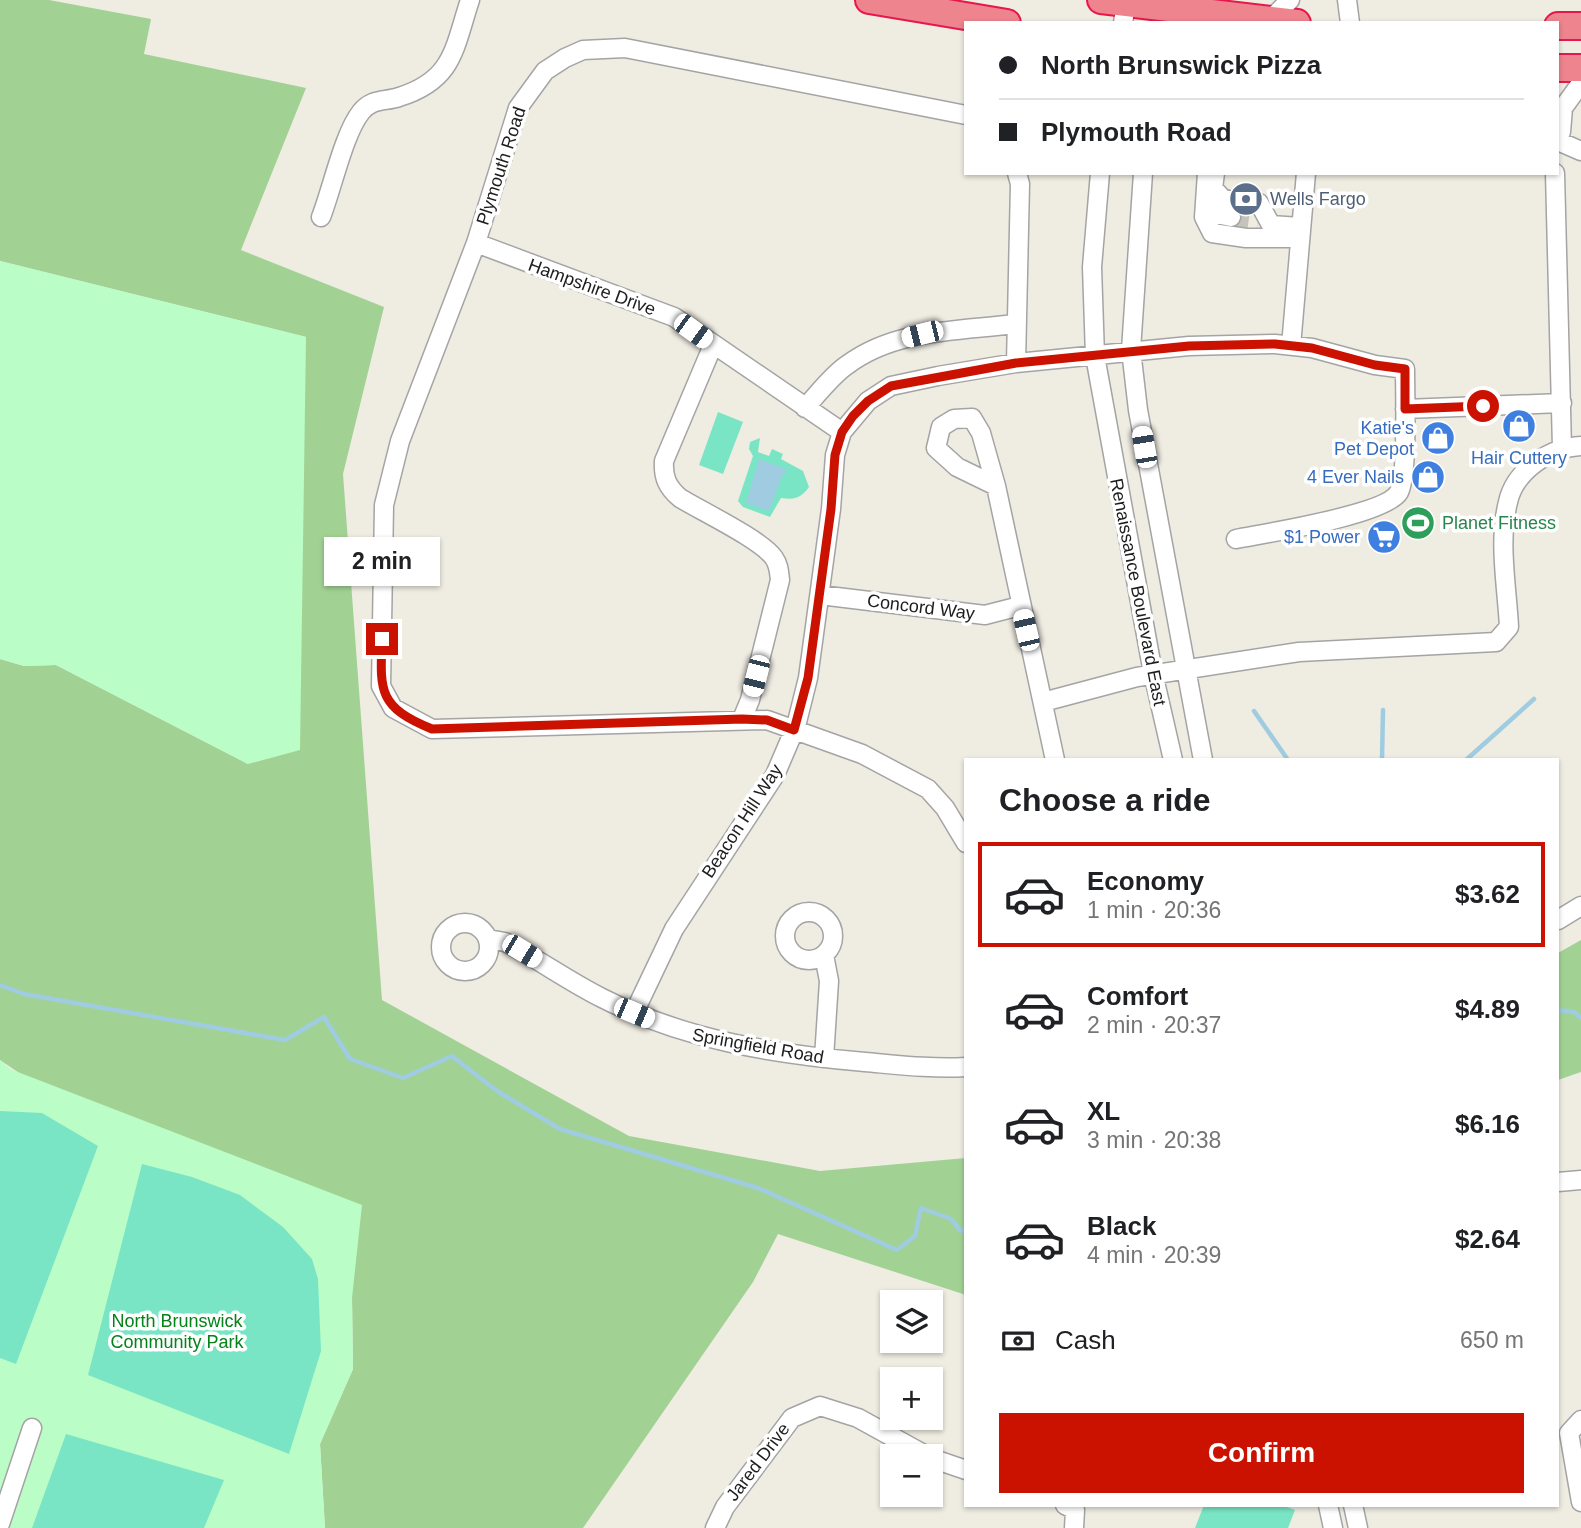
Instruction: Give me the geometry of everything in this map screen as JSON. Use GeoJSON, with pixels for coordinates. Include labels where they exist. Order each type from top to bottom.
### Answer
{"type":"FeatureCollection","features":[{"type":"Feature","properties":{"kind":"highway"},"geometry":{"type":"LineString","coordinates":[[869,0],[995,21]]}},
{"type":"Feature","properties":{"kind":"highway"},"geometry":{"type":"LineString","coordinates":[[1117,9],[1155,15],[1269,21]]}},
{"type":"Feature","properties":{"kind":"highway"},"geometry":{"type":"LineString","coordinates":[[1559,26],[1581,26]]}},
{"type":"Feature","properties":{"kind":"highway"},"geometry":{"type":"LineString","coordinates":[[1559,68],[1581,68]]}},
{"type":"Feature","properties":{"kind":"street"},"geometry":{"type":"LineString","coordinates":[[321,217],[349,136],[361,112],[374,100],[399,97],[430,85],[444,71],[470,0]]}},
{"type":"Feature","properties":{"kind":"street"},"geometry":{"type":"LineString","coordinates":[[1269,21],[1290,0]]}},
{"type":"Feature","properties":{"kind":"street"},"geometry":{"type":"LineString","coordinates":[[1348,0],[1350,21]]}},
{"type":"Feature","properties":{"kind":"street","name":"Plymouth Road"},"geometry":{"type":"LineString","coordinates":[[742,719],[432,729],[393,708],[381,686],[384,505],[400,441],[476,243],[518,108],[545,71],[583,50],[625,48],[964,115]]}},
{"type":"Feature","properties":{"kind":"street"},"geometry":{"type":"LineString","coordinates":[[1559,134],[1563,108],[1581,83]]}},
{"type":"Feature","properties":{"kind":"street"},"geometry":{"type":"LineString","coordinates":[[1559,141],[1581,151]]}},
{"type":"Feature","properties":{"kind":"street"},"geometry":{"type":"LineString","coordinates":[[1016,363],[1020,184],[1018,175]]}},
{"type":"Feature","properties":{"kind":"street","name":"Renaissance Boulevard East"},"geometry":{"type":"LineString","coordinates":[[1100,175],[1092,267],[1095,356],[1153,673],[1172,758]]}},
{"type":"Feature","properties":{"kind":"street","name":"Renaissance Boulevard East"},"geometry":{"type":"LineString","coordinates":[[1143,175],[1131,350],[1138,410],[1203,758]]}},
{"type":"Feature","properties":{"kind":"street"},"geometry":{"type":"LineString","coordinates":[[1291,346],[1306,175]]}},
{"type":"Feature","properties":{"kind":"street"},"geometry":{"type":"LineString","coordinates":[[1555,175],[1562,448]]}},
{"type":"Feature","properties":{"kind":"street"},"geometry":{"type":"LineString","coordinates":[[1231,213],[1222,198],[1212,190],[1204,217],[1212,233],[1246,238],[1299,232]]}},
{"type":"Feature","properties":{"kind":"street"},"geometry":{"type":"LineString","coordinates":[[1261,218],[1299,232]]}},
{"type":"Feature","properties":{"kind":"street","name":"Hampshire Drive"},"geometry":{"type":"LineString","coordinates":[[476,243],[674,317],[842,432]]}},
{"type":"Feature","properties":{"kind":"street"},"geometry":{"type":"LineString","coordinates":[[805,408],[845,366],[877,348],[922,334],[1015,324]]}},
{"type":"Feature","properties":{"kind":"street"},"geometry":{"type":"LineString","coordinates":[[713,345],[664,461],[664,471],[670,490],[762,547],[774,558],[779,569],[780,580],[750,700],[742,719],[767,720],[862,754],[928,789],[945,808],[964,840]]}},
{"type":"Feature","properties":{"kind":"street","name":"Beacon Hill Way"},"geometry":{"type":"LineString","coordinates":[[634,1013],[674,929],[775,775],[794,730],[808,678],[835,455],[842,432],[868,401],[891,386],[1016,363],[1189,346],[1291,346],[1405,369],[1405,409]]}},
{"type":"Feature","properties":{"kind":"street"},"geometry":{"type":"LineString","coordinates":[[1236,540],[1369,511],[1393,500],[1403,480],[1405,409],[1562,403]]}},
{"type":"Feature","properties":{"kind":"street"},"geometry":{"type":"LineString","coordinates":[[1043,702],[1153,673],[1299,652],[1496,642],[1509,627],[1504,531],[1508,499],[1529,468],[1553,450],[1581,446]]}},
{"type":"Feature","properties":{"kind":"street"},"geometry":{"type":"LineString","coordinates":[[996,486],[1055,758]]}},
{"type":"Feature","properties":{"kind":"street","name":"Concord Way"},"geometry":{"type":"LineString","coordinates":[[820,595],[985,615],[1020,606]]}},
{"type":"Feature","properties":{"kind":"street"},"geometry":{"type":"LineString","coordinates":[[1559,919],[1581,906]]}},
{"type":"Feature","properties":{"kind":"street","name":"Springfield Road"},"geometry":{"type":"LineString","coordinates":[[488,939],[513,946],[600,998],[676,1030],[722,1043],[824,1058],[939,1069],[964,1067]]}},
{"type":"Feature","properties":{"kind":"street"},"geometry":{"type":"LineString","coordinates":[[824,955],[829,981],[824,1058]]}},
{"type":"Feature","properties":{"kind":"street"},"geometry":{"type":"LineString","coordinates":[[1559,1182],[1581,1180]]}},
{"type":"Feature","properties":{"kind":"street","name":"Jared Drive"},"geometry":{"type":"LineString","coordinates":[[715,1528],[725,1507],[792,1418],[820,1406],[858,1418],[905,1444]]}},
{"type":"Feature","properties":{"kind":"street"},"geometry":{"type":"LineString","coordinates":[[1581,1420],[1569,1433],[1581,1502]]}},
{"type":"Feature","properties":{"kind":"street"},"geometry":{"type":"LineString","coordinates":[[0,1524],[32,1428]]}},
{"type":"Feature","properties":{"kind":"street","name":"Jared Drive"},"geometry":{"type":"LineString","coordinates":[[943,1462],[964,1469]]}},
{"type":"Feature","properties":{"kind":"street"},"geometry":{"type":"LineString","coordinates":[[1069,1507],[1075,1510],[1074,1528]]}},
{"type":"Feature","properties":{"kind":"street"},"geometry":{"type":"LineString","coordinates":[[1328,1507],[1333,1528]]}},
{"type":"Feature","properties":{"kind":"street"},"geometry":{"type":"LineString","coordinates":[[1353,1507],[1358,1528]]}},
{"type":"Feature","properties":{"kind":"green space"},"geometry":{"type":"Polygon","coordinates":[[[0,0],[49,0],[151,19],[144,54],[306,88],[241,250],[384,307],[343,474],[382,1000],[629,1136],[820,1171],[964,1158],[964,1294],[778,1234],[753,1282],[583,1528],[325,1528],[320,1444],[353,1369],[352,1298],[0,1060],[0,659],[24,666],[56,665],[248,764],[306,337],[0,261],[0,0]]]}},
{"type":"Feature","properties":{"kind":"green space"},"geometry":{"type":"Polygon","coordinates":[[[0,261],[306,337],[300,750],[248,764],[56,665],[24,666],[0,659],[0,261]]]}},
{"type":"Feature","properties":{"kind":"green space"},"geometry":{"type":"Polygon","coordinates":[[[718,412],[743,422],[723,474],[699,465],[718,412]]]}},
{"type":"Feature","properties":{"kind":"green space"},"geometry":{"type":"Polygon","coordinates":[[[760,438],[758,452],[769,456],[772,449],[783,454],[781,459],[803,471],[809,487],[797,497],[781,498],[770,517],[743,507],[738,501],[753,456],[749,449],[750,442],[760,438]]]}},
{"type":"Feature","properties":{"kind":"green space"},"geometry":{"type":"Polygon","coordinates":[[[1581,940],[1581,1072],[1559,1080],[1559,952],[1581,940]]]}},
{"type":"Feature","properties":{"kind":"green space","name":"North Brunswick Community Park"},"geometry":{"type":"Polygon","coordinates":[[[0,1060],[10,1069],[362,1205],[352,1298],[353,1369],[320,1444],[325,1528],[0,1528],[0,1060]]]}},
{"type":"Feature","properties":{"kind":"green space"},"geometry":{"type":"Polygon","coordinates":[[[0,1111],[42,1113],[98,1146],[16,1364],[0,1358],[0,1111]]]}},
{"type":"Feature","properties":{"kind":"green space"},"geometry":{"type":"Polygon","coordinates":[[[142,1164],[192,1177],[240,1195],[283,1227],[312,1259],[318,1279],[321,1351],[289,1454],[88,1375],[142,1164]]]}},
{"type":"Feature","properties":{"kind":"green space"},"geometry":{"type":"Polygon","coordinates":[[[66,1434],[224,1480],[204,1528],[32,1528],[66,1434]]]}},
{"type":"Feature","properties":{"kind":"green space"},"geometry":{"type":"Polygon","coordinates":[[[1203,1507],[1287,1507],[1295,1510],[1288,1528],[1195,1528],[1203,1507]]]}},
{"type":"Feature","properties":{"kind":"water"},"geometry":{"type":"Polygon","coordinates":[[[759,459],[788,470],[783,474],[769,511],[746,503],[759,459]]]}},
{"type":"Feature","properties":{"kind":"waterway"},"geometry":{"type":"LineString","coordinates":[[1468,758],[1534,699]]}},
{"type":"Feature","properties":{"kind":"waterway"},"geometry":{"type":"LineString","coordinates":[[1382,758],[1383,710]]}},
{"type":"Feature","properties":{"kind":"waterway"},"geometry":{"type":"LineString","coordinates":[[1254,711],[1287,758]]}},
{"type":"Feature","properties":{"kind":"waterway"},"geometry":{"type":"LineString","coordinates":[[0,985],[24,994],[285,1040],[324,1017],[350,1059],[403,1078],[452,1056],[497,1091],[560,1129],[758,1188],[897,1250],[915,1236],[921,1208],[951,1219],[961,1231],[964,1230]]}},
{"type":"Feature","properties":{"kind":"waterway"},"geometry":{"type":"LineString","coordinates":[[1559,1010],[1574,1012],[1581,1018]]}},
{"type":"Feature","properties":{"kind":"tunnel"},"geometry":{"type":"LineString","coordinates":[[1232,201],[1259,203]]}},
{"type":"Feature","properties":{"kind":"tunnel"},"geometry":{"type":"LineString","coordinates":[[1231,217],[1258,221]]}},
{"type":"Feature","properties":{"kind":"place","name":"Wells Fargo"},"geometry":{"type":"Point","coordinates":[1246,199]}},
{"type":"Feature","properties":{"kind":"place","name":"Hair Cuttery"},"geometry":{"type":"Point","coordinates":[1519,426]}},
{"type":"Feature","properties":{"kind":"place","name":"Katie's Pet Depot"},"geometry":{"type":"Point","coordinates":[1438,438]}},
{"type":"Feature","properties":{"kind":"place","name":"4 Ever Nails"},"geometry":{"type":"Point","coordinates":[1428,477]}},
{"type":"Feature","properties":{"kind":"place","name":"Planet Fitness"},"geometry":{"type":"Point","coordinates":[1418,523]}},
{"type":"Feature","properties":{"kind":"place","name":"$1 Power"},"geometry":{"type":"Point","coordinates":[1384,537]}},
{"type":"Feature","properties":{"kind":"route"},"geometry":{"type":"LineString","coordinates":[[382,639],[381,686],[393,708],[432,729],[742,719],[767,720],[794,730],[808,678],[831,509],[835,455],[842,432],[853,416],[868,401],[891,386],[1016,363],[1131,350],[1275,344],[1312,348],[1375,365],[1405,369],[1405,409],[1483,406]]}}]}
